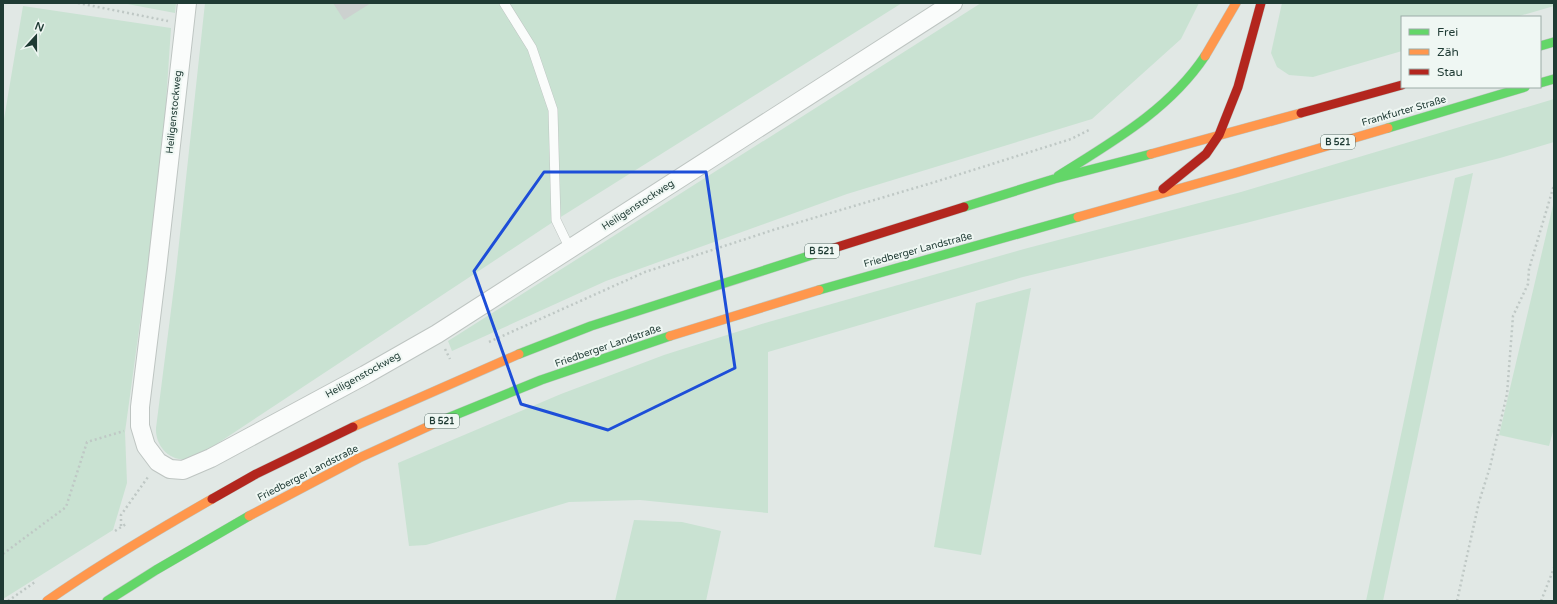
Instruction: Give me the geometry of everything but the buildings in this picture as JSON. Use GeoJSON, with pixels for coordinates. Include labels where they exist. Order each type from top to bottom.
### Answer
{"type":"FeatureCollection","features":[{"type":"Feature","properties":{"kind":"main road","name":"Friedberger Landstraße"},"geometry":{"type":"LineString","coordinates":[[1054,179],[1150,114],[1178,90],[1200,63],[1236,3]]}},
{"type":"Feature","properties":{"kind":"main road"},"geometry":{"type":"LineString","coordinates":[[1150,198],[1206,154],[1219,135],[1227,119],[1238,87],[1261,3]]}},
{"type":"Feature","properties":{"kind":"main road"},"geometry":{"type":"LineString","coordinates":[[1541,46],[1554,42]]}},
{"type":"Feature","properties":{"kind":"main road"},"geometry":{"type":"LineString","coordinates":[[1541,83],[1554,78]]}},
{"type":"Feature","properties":{"kind":"main road","name":"B 521"},"geometry":{"type":"LineString","coordinates":[[1219,135],[1401,85]]}},
{"type":"Feature","properties":{"kind":"main road","name":"Frankfurter Straße"},"geometry":{"type":"LineString","coordinates":[[1150,198],[1522,88]]}},
{"type":"Feature","properties":{"kind":"main road","name":"Friedberger Landstraße"},"geometry":{"type":"LineString","coordinates":[[47,601],[77,580],[166,525],[256,474],[328,438],[496,363],[599,324],[841,245],[1054,179],[1219,135]]}},
{"type":"Feature","properties":{"kind":"main road","name":"Friedberger Landstraße"},"geometry":{"type":"LineString","coordinates":[[107,601],[188,550],[351,462],[519,389],[608,356],[801,295],[1150,198]]}},
{"type":"Feature","properties":{"kind":"street","name":"Heiligenstockweg"},"geometry":{"type":"LineString","coordinates":[[187,3],[158,268],[140,407],[140,426],[146,446],[158,462],[170,470],[183,470],[211,458],[438,334],[953,3]]}},
{"type":"Feature","properties":{"kind":"lane"},"geometry":{"type":"LineString","coordinates":[[507,5],[532,48],[553,110],[556,220],[570,249]]}},
{"type":"Feature","properties":{"kind":"path"},"geometry":{"type":"LineString","coordinates":[[78,3],[184,24]]}},
{"type":"Feature","properties":{"kind":"path"},"geometry":{"type":"LineString","coordinates":[[483,345],[645,272],[773,230],[935,182],[1071,139],[1095,128]]}},
{"type":"Feature","properties":{"kind":"path"},"geometry":{"type":"LineString","coordinates":[[1457,601],[1478,502],[1490,467],[1507,394],[1513,316],[1528,284],[1530,269],[1554,185]]}},
{"type":"Feature","properties":{"kind":"path"},"geometry":{"type":"LineString","coordinates":[[450,359],[457,356]]}},
{"type":"Feature","properties":{"kind":"path"},"geometry":{"type":"LineString","coordinates":[[3,554],[66,507],[87,442],[140,426]]}},
{"type":"Feature","properties":{"kind":"path"},"geometry":{"type":"LineString","coordinates":[[122,526],[121,515],[158,462]]}},
{"type":"Feature","properties":{"kind":"path"},"geometry":{"type":"LineString","coordinates":[[1541,601],[1554,568]]}},
{"type":"Feature","properties":{"kind":"highlighted area"},"geometry":{"type":"Polygon","coordinates":[[[544,172],[706,172],[735,368],[608,430],[521,404],[474,271],[544,172]]]}},
{"type":"Feature","properties":{"kind":"green space"},"geometry":{"type":"Polygon","coordinates":[[[122,3],[176,3],[175,13],[122,3]]]}},
{"type":"Feature","properties":{"kind":"green space"},"geometry":{"type":"Polygon","coordinates":[[[205,3],[902,3],[556,220],[200,455],[188,459],[181,459],[175,458],[164,451],[158,440],[156,428],[176,271],[205,3]]]}},
{"type":"Feature","properties":{"kind":"green space"},"geometry":{"type":"Polygon","coordinates":[[[981,3],[1199,3],[1181,39],[1092,119],[847,194],[606,281],[452,351],[448,341],[981,3]]]}},
{"type":"Feature","properties":{"kind":"green space"},"geometry":{"type":"Polygon","coordinates":[[[1282,3],[1554,3],[1554,6],[1519,16],[1401,16],[1401,51],[1313,77],[1289,75],[1277,67],[1271,53],[1282,3]]]}},
{"type":"Feature","properties":{"kind":"green space"},"geometry":{"type":"Polygon","coordinates":[[[23,6],[171,28],[162,162],[125,432],[127,483],[113,530],[3,599],[3,125],[23,6]]]}},
{"type":"Feature","properties":{"kind":"green space"},"geometry":{"type":"Polygon","coordinates":[[[1554,99],[1554,142],[1500,158],[1246,223],[1023,277],[768,352],[768,513],[640,500],[569,502],[426,545],[409,546],[398,463],[561,394],[664,355],[765,323],[1024,249],[1241,192],[1554,99]]]}},
{"type":"Feature","properties":{"kind":"green space"},"geometry":{"type":"Polygon","coordinates":[[[1473,173],[1383,601],[1366,601],[1455,178],[1473,173]]]}},
{"type":"Feature","properties":{"kind":"green space"},"geometry":{"type":"Polygon","coordinates":[[[1554,201],[1554,428],[1549,446],[1499,435],[1554,201]]]}},
{"type":"Feature","properties":{"kind":"green space"},"geometry":{"type":"Polygon","coordinates":[[[1031,288],[981,555],[934,547],[976,303],[1031,288]]]}},
{"type":"Feature","properties":{"kind":"green space"},"geometry":{"type":"Polygon","coordinates":[[[634,520],[682,522],[721,531],[706,601],[615,601],[634,520]]]}},
{"type":"Feature","properties":{"kind":"traffic: fast"},"geometry":{"type":"LineString","coordinates":[[1541,46],[1554,42]]}},
{"type":"Feature","properties":{"kind":"traffic: fast"},"geometry":{"type":"LineString","coordinates":[[1058,176],[1119,137],[1157,109],[1191,75],[1205,56]]}},
{"type":"Feature","properties":{"kind":"traffic: fast"},"geometry":{"type":"LineString","coordinates":[[1541,83],[1554,79]]}},
{"type":"Feature","properties":{"kind":"traffic: fast"},"geometry":{"type":"LineString","coordinates":[[1388,128],[1522,88]]}},
{"type":"Feature","properties":{"kind":"traffic: fast"},"geometry":{"type":"LineString","coordinates":[[964,207],[1054,179],[1151,154]]}},
{"type":"Feature","properties":{"kind":"traffic: fast"},"geometry":{"type":"LineString","coordinates":[[819,290],[1078,217]]}},
{"type":"Feature","properties":{"kind":"traffic: fast"},"geometry":{"type":"LineString","coordinates":[[519,354],[591,326],[815,254]]}},
{"type":"Feature","properties":{"kind":"traffic: fast"},"geometry":{"type":"LineString","coordinates":[[438,422],[541,380],[670,336]]}},
{"type":"Feature","properties":{"kind":"traffic: fast"},"geometry":{"type":"LineString","coordinates":[[107,601],[156,570],[249,516]]}},
{"type":"Feature","properties":{"kind":"traffic: slow"},"geometry":{"type":"LineString","coordinates":[[1205,56],[1236,3]]}},
{"type":"Feature","properties":{"kind":"traffic: slow"},"geometry":{"type":"LineString","coordinates":[[1151,154],[1301,113]]}},
{"type":"Feature","properties":{"kind":"traffic: slow"},"geometry":{"type":"LineString","coordinates":[[1078,217],[1388,128]]}},
{"type":"Feature","properties":{"kind":"traffic: slow"},"geometry":{"type":"LineString","coordinates":[[670,336],[819,290]]}},
{"type":"Feature","properties":{"kind":"traffic: slow"},"geometry":{"type":"LineString","coordinates":[[353,427],[519,354]]}},
{"type":"Feature","properties":{"kind":"traffic: slow"},"geometry":{"type":"LineString","coordinates":[[249,516],[359,458],[438,422]]}},
{"type":"Feature","properties":{"kind":"traffic: slow"},"geometry":{"type":"LineString","coordinates":[[47,601],[128,548],[212,499]]}},
{"type":"Feature","properties":{"kind":"traffic: jam"},"geometry":{"type":"LineString","coordinates":[[1219,135],[1238,87],[1261,3]]}},
{"type":"Feature","properties":{"kind":"traffic: jam"},"geometry":{"type":"LineString","coordinates":[[1301,113],[1401,85]]}},
{"type":"Feature","properties":{"kind":"traffic: jam"},"geometry":{"type":"LineString","coordinates":[[1163,189],[1206,154],[1219,135]]}},
{"type":"Feature","properties":{"kind":"traffic: jam"},"geometry":{"type":"LineString","coordinates":[[815,254],[964,207]]}},
{"type":"Feature","properties":{"kind":"traffic: jam"},"geometry":{"type":"LineString","coordinates":[[212,499],[256,474],[353,427]]}}]}
